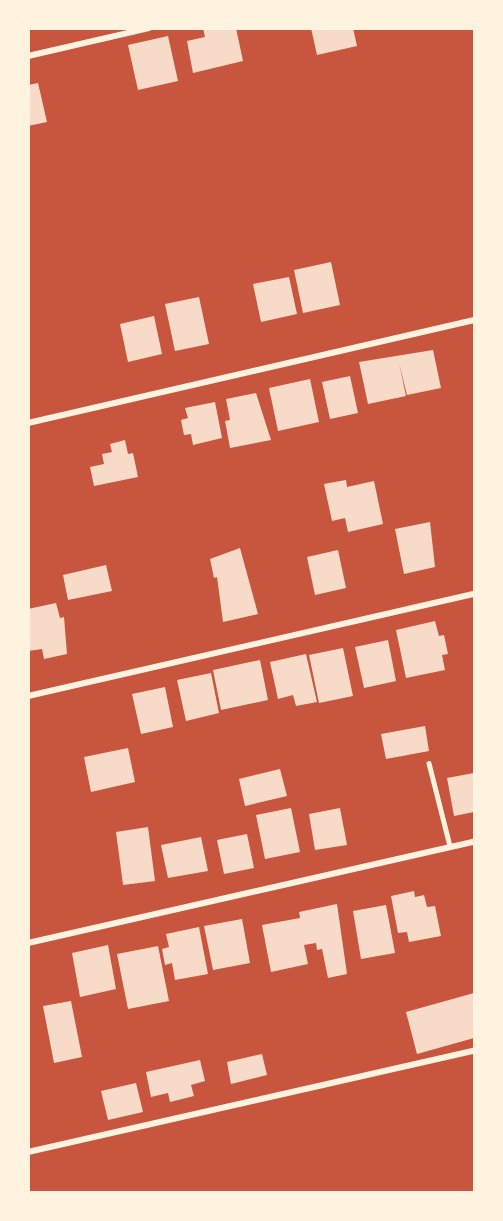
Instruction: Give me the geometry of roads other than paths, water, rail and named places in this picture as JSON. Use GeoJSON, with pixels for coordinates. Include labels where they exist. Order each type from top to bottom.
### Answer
{"type":"FeatureCollection","features":[{"type":"Feature","properties":{"kind":"street"},"geometry":{"type":"LineString","coordinates":[[28,56],[149,28]]}},
{"type":"Feature","properties":{"kind":"street"},"geometry":{"type":"LineString","coordinates":[[28,423],[474,320]]}},
{"type":"Feature","properties":{"kind":"street"},"geometry":{"type":"LineString","coordinates":[[28,696],[474,594]]}},
{"type":"Feature","properties":{"kind":"street"},"geometry":{"type":"LineString","coordinates":[[28,943],[474,842]]}},
{"type":"Feature","properties":{"kind":"street"},"geometry":{"type":"LineString","coordinates":[[28,1152],[474,1051]]}},
{"type":"Feature","properties":{"kind":"lane"},"geometry":{"type":"LineString","coordinates":[[429,763],[450,846]]}}]}
